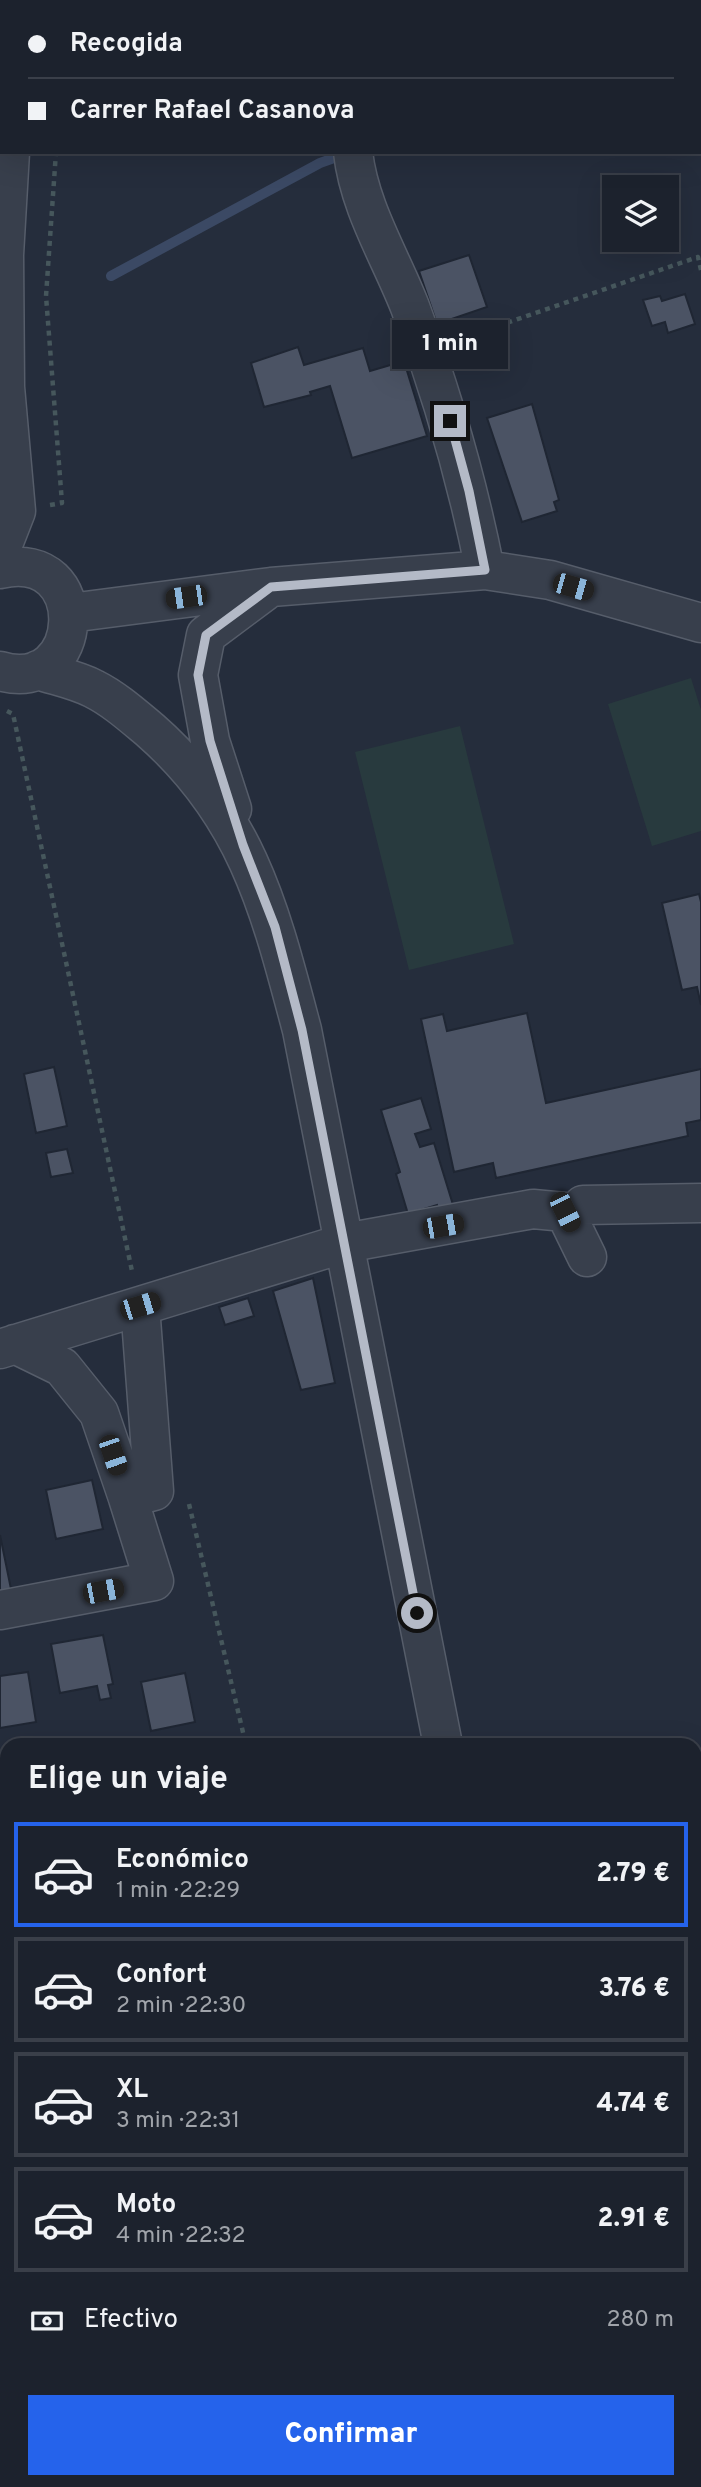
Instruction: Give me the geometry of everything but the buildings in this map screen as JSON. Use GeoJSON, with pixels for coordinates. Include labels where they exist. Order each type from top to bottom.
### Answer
{"type":"FeatureCollection","features":[{"type":"Feature","properties":{"kind":"street"},"geometry":{"type":"LineString","coordinates":[[0,671],[16,674],[38,670],[56,657],[64,611],[16,511],[5,387],[4,255],[10,154]]}},
{"type":"Feature","properties":{"kind":"street"},"geometry":{"type":"LineString","coordinates":[[354,165],[426,351],[469,491],[485,570]]}},
{"type":"Feature","properties":{"kind":"street"},"geometry":{"type":"LineString","coordinates":[[0,552],[16,511]]}},
{"type":"Feature","properties":{"kind":"street"},"geometry":{"type":"LineString","coordinates":[[0,569],[33,569],[64,611],[126,710]]}},
{"type":"Feature","properties":{"kind":"street"},"geometry":{"type":"LineString","coordinates":[[64,611],[271,587],[485,570],[550,580],[701,623]]}},
{"type":"Feature","properties":{"kind":"street"},"geometry":{"type":"LineString","coordinates":[[271,587],[206,635],[198,675],[210,741],[243,845],[275,927],[302,1030],[442,1738]]}},
{"type":"Feature","properties":{"kind":"street"},"geometry":{"type":"LineString","coordinates":[[38,670],[93,689],[126,710],[171,749],[207,791],[243,845]]}},
{"type":"Feature","properties":{"kind":"street"},"geometry":{"type":"LineString","coordinates":[[583,1205],[701,1203]]}},
{"type":"Feature","properties":{"kind":"street"},"geometry":{"type":"LineString","coordinates":[[8,1347],[345,1243],[533,1209],[565,1212],[587,1257]]}},
{"type":"Feature","properties":{"kind":"street"},"geometry":{"type":"LineString","coordinates":[[128,1498],[154,1491],[140,1306]]}},
{"type":"Feature","properties":{"kind":"street"},"geometry":{"type":"LineString","coordinates":[[0,1610],[154,1581],[99,1413],[62,1367],[8,1347]]}},
{"type":"Feature","properties":{"kind":"path"},"geometry":{"type":"LineString","coordinates":[[56,154],[46,296],[62,503]]}},
{"type":"Feature","properties":{"kind":"path"},"geometry":{"type":"LineString","coordinates":[[426,351],[698,257],[701,270]]}},
{"type":"Feature","properties":{"kind":"path"},"geometry":{"type":"LineString","coordinates":[[13,714],[140,1306]]}},
{"type":"Feature","properties":{"kind":"path"},"geometry":{"type":"LineString","coordinates":[[186,1493],[244,1738]]}},
{"type":"Feature","properties":{"kind":"shaded area"},"geometry":{"type":"Polygon","coordinates":[[[691,678],[701,710],[701,831],[652,846],[608,704],[691,678]]]}},
{"type":"Feature","properties":{"kind":"shaded area"},"geometry":{"type":"Polygon","coordinates":[[[460,726],[514,944],[409,970],[355,752],[460,726]]]}},
{"type":"Feature","properties":{"kind":"waterway"},"geometry":{"type":"LineString","coordinates":[[111,276],[320,163],[345,154]]}},
{"type":"Feature","properties":{"kind":"route"},"geometry":{"type":"LineString","coordinates":[[417,1613],[302,1030],[275,927],[243,845],[210,741],[198,675],[206,635],[271,587],[485,570],[469,491],[450,421]]}}]}
